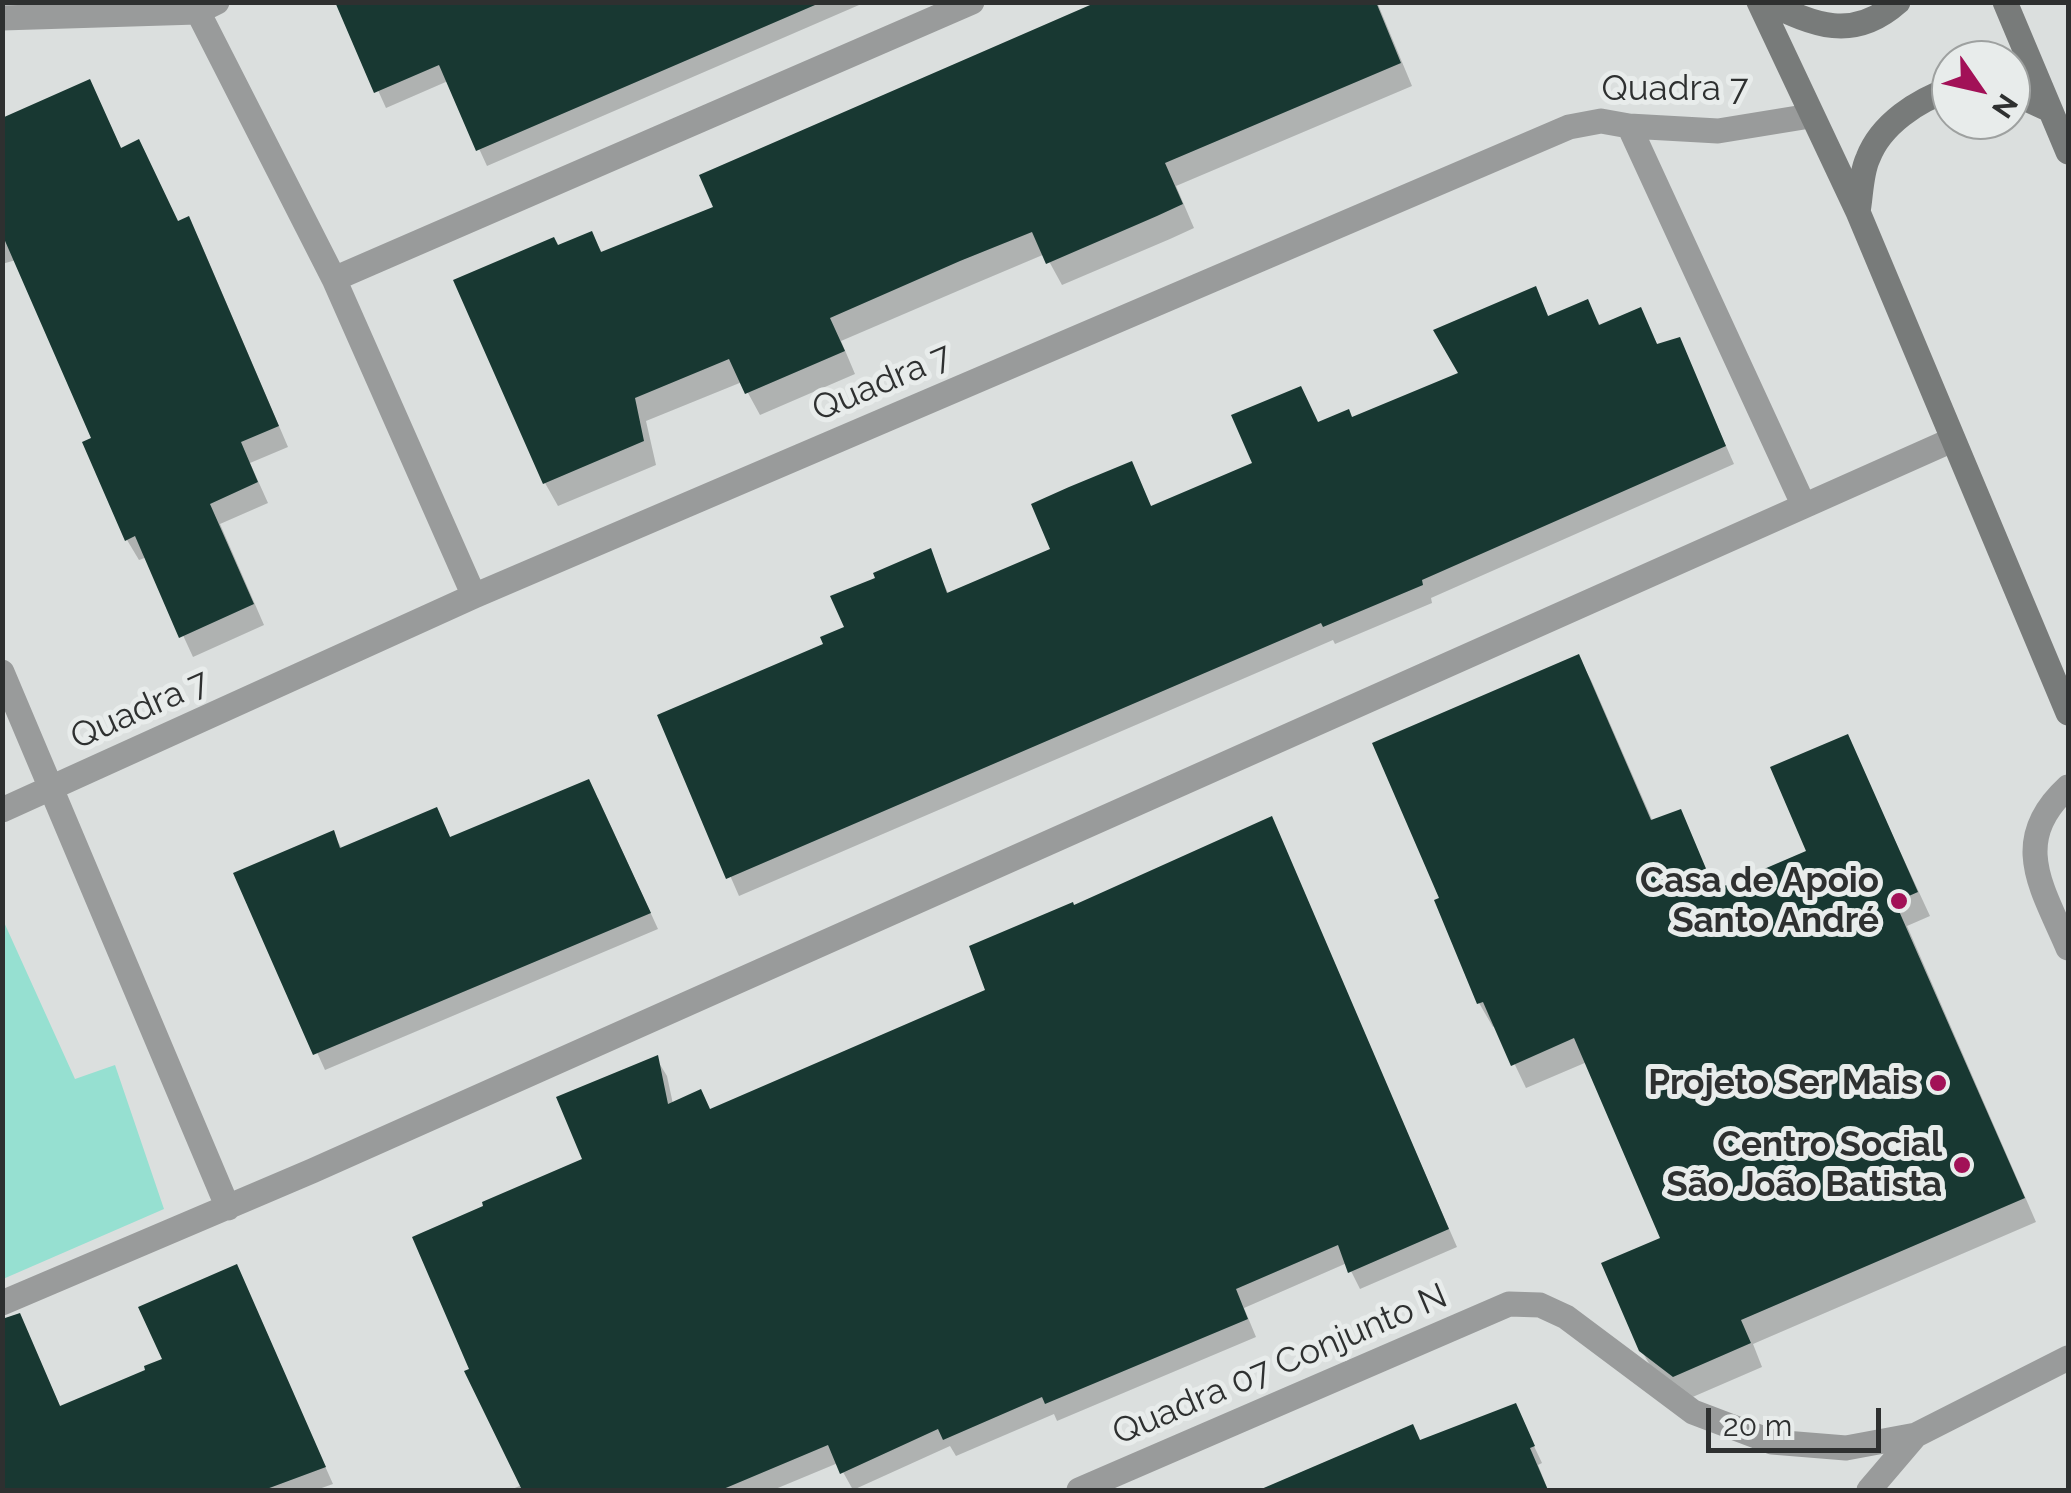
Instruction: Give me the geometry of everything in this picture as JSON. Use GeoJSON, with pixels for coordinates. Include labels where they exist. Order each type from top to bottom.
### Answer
{"type":"FeatureCollection","features":[{"type":"Feature","properties":{"kind":"main road"},"geometry":{"type":"LineString","coordinates":[[1759,2],[1858,212],[2068,713]]}},
{"type":"Feature","properties":{"kind":"main road"},"geometry":{"type":"LineString","coordinates":[[1766,2],[1810,23],[1843,26],[1866,24],[1898,2]]}},
{"type":"Feature","properties":{"kind":"main road"},"geometry":{"type":"LineString","coordinates":[[2013,5],[2068,152]]}},
{"type":"Feature","properties":{"kind":"main road"},"geometry":{"type":"LineString","coordinates":[[1858,212],[1867,159],[1884,131],[1931,99]]}},
{"type":"Feature","properties":{"kind":"main road"},"geometry":{"type":"LineString","coordinates":[[2031,101],[2050,110]]}},
{"type":"Feature","properties":{"kind":"street"},"geometry":{"type":"LineString","coordinates":[[334,279],[972,2]]}},
{"type":"Feature","properties":{"kind":"street"},"geometry":{"type":"LineString","coordinates":[[2,18],[202,6],[334,279],[474,596]]}},
{"type":"Feature","properties":{"kind":"street","name":"Quadra 7"},"geometry":{"type":"LineString","coordinates":[[2,810],[474,596],[1568,127],[1601,120],[1629,126],[1718,131],[1810,116]]}},
{"type":"Feature","properties":{"kind":"street"},"geometry":{"type":"LineString","coordinates":[[1629,126],[1804,506]]}},
{"type":"Feature","properties":{"kind":"street"},"geometry":{"type":"LineString","coordinates":[[2,1302],[228,1208],[1952,440]]}},
{"type":"Feature","properties":{"kind":"street"},"geometry":{"type":"LineString","coordinates":[[2,672],[228,1208]]}},
{"type":"Feature","properties":{"kind":"street"},"geometry":{"type":"LineString","coordinates":[[2068,787],[2051,802],[2034,837],[2036,872],[2068,948]]}},
{"type":"Feature","properties":{"kind":"street","name":"Quadra 07 Conjunto N"},"geometry":{"type":"LineString","coordinates":[[1079,1490],[1509,1304],[1540,1305],[1566,1317],[1693,1412],[1772,1442],[1846,1448],[1916,1435]]}},
{"type":"Feature","properties":{"kind":"street"},"geometry":{"type":"LineString","coordinates":[[1869,1490],[1916,1435],[2068,1358]]}},
{"type":"Feature","properties":{"kind":"green space"},"geometry":{"type":"Polygon","coordinates":[[[3,920],[75,1079],[115,1065],[164,1209],[3,1279],[3,920]]]}},
{"type":"Feature","properties":{"kind":"building"},"geometry":{"type":"Polygon","coordinates":[[[335,2],[822,2],[476,151],[439,65],[374,93],[335,2]]]}},
{"type":"Feature","properties":{"kind":"building"},"geometry":{"type":"Polygon","coordinates":[[[1097,2],[1376,2],[1401,63],[1165,163],[1183,204],[1157,216],[1046,264],[1032,232],[960,261],[830,318],[845,351],[745,394],[729,359],[635,398],[644,441],[543,484],[453,280],[554,237],[558,245],[592,231],[601,252],[713,207],[699,175],[1097,2]]]}},
{"type":"Feature","properties":{"kind":"building"},"geometry":{"type":"Polygon","coordinates":[[[90,79],[121,148],[139,139],[178,221],[189,216],[279,426],[241,442],[258,482],[210,504],[254,604],[179,638],[135,536],[125,541],[82,442],[91,438],[2,234],[2,118],[90,79]]]}},
{"type":"Feature","properties":{"kind":"building"},"geometry":{"type":"Polygon","coordinates":[[[1536,286],[1548,316],[1588,299],[1599,325],[1641,307],[1657,344],[1680,337],[1726,446],[1422,580],[1423,585],[1323,627],[1321,623],[726,879],[657,715],[823,644],[820,637],[844,627],[830,596],[875,578],[873,573],[931,548],[947,593],[1050,549],[1031,504],[1069,487],[1132,461],[1151,506],[1252,463],[1231,415],[1301,386],[1318,422],[1349,409],[1352,417],[1458,373],[1433,330],[1536,286]]]}},
{"type":"Feature","properties":{"kind":"building"},"geometry":{"type":"Polygon","coordinates":[[[1579,654],[1651,820],[1681,809],[1715,890],[1806,851],[1770,767],[1848,734],[1918,892],[1895,902],[2025,1198],[1741,1320],[1751,1343],[1673,1377],[1639,1351],[1601,1263],[1660,1238],[1574,1038],[1511,1066],[1483,1002],[1477,1004],[1434,900],[1439,898],[1372,743],[1579,654]]]}},
{"type":"Feature","properties":{"kind":"building"},"geometry":{"type":"Polygon","coordinates":[[[589,779],[651,913],[313,1055],[233,873],[334,830],[340,848],[437,807],[450,837],[589,779]]]}},
{"type":"Feature","properties":{"kind":"building"},"geometry":{"type":"Polygon","coordinates":[[[1272,816],[1449,1229],[1348,1273],[1338,1245],[1236,1289],[1248,1319],[1045,1404],[1042,1397],[943,1440],[938,1429],[840,1474],[828,1445],[721,1490],[522,1490],[464,1371],[469,1369],[412,1237],[582,1159],[556,1097],[658,1055],[668,1104],[701,1089],[710,1109],[985,990],[969,946],[1073,902],[1074,905],[1272,816]]]}},
{"type":"Feature","properties":{"kind":"building"},"geometry":{"type":"Polygon","coordinates":[[[237,1264],[326,1467],[264,1490],[2,1490],[2,1319],[20,1313],[60,1406],[162,1359],[138,1307],[237,1264]]]}},
{"type":"Feature","properties":{"kind":"building"},"geometry":{"type":"Polygon","coordinates":[[[1516,1403],[1548,1490],[1259,1490],[1413,1424],[1420,1440],[1516,1403]]]}},
{"type":"Feature","properties":{"kind":"place","name":"Casa de Apoio Santo André"},"geometry":{"type":"Point","coordinates":[1899,901]}},
{"type":"Feature","properties":{"kind":"place","name":"Projeto Ser Mais"},"geometry":{"type":"Point","coordinates":[1938,1083]}},
{"type":"Feature","properties":{"kind":"place","name":"Centro Social São João Batista"},"geometry":{"type":"Point","coordinates":[1962,1165]}}]}
